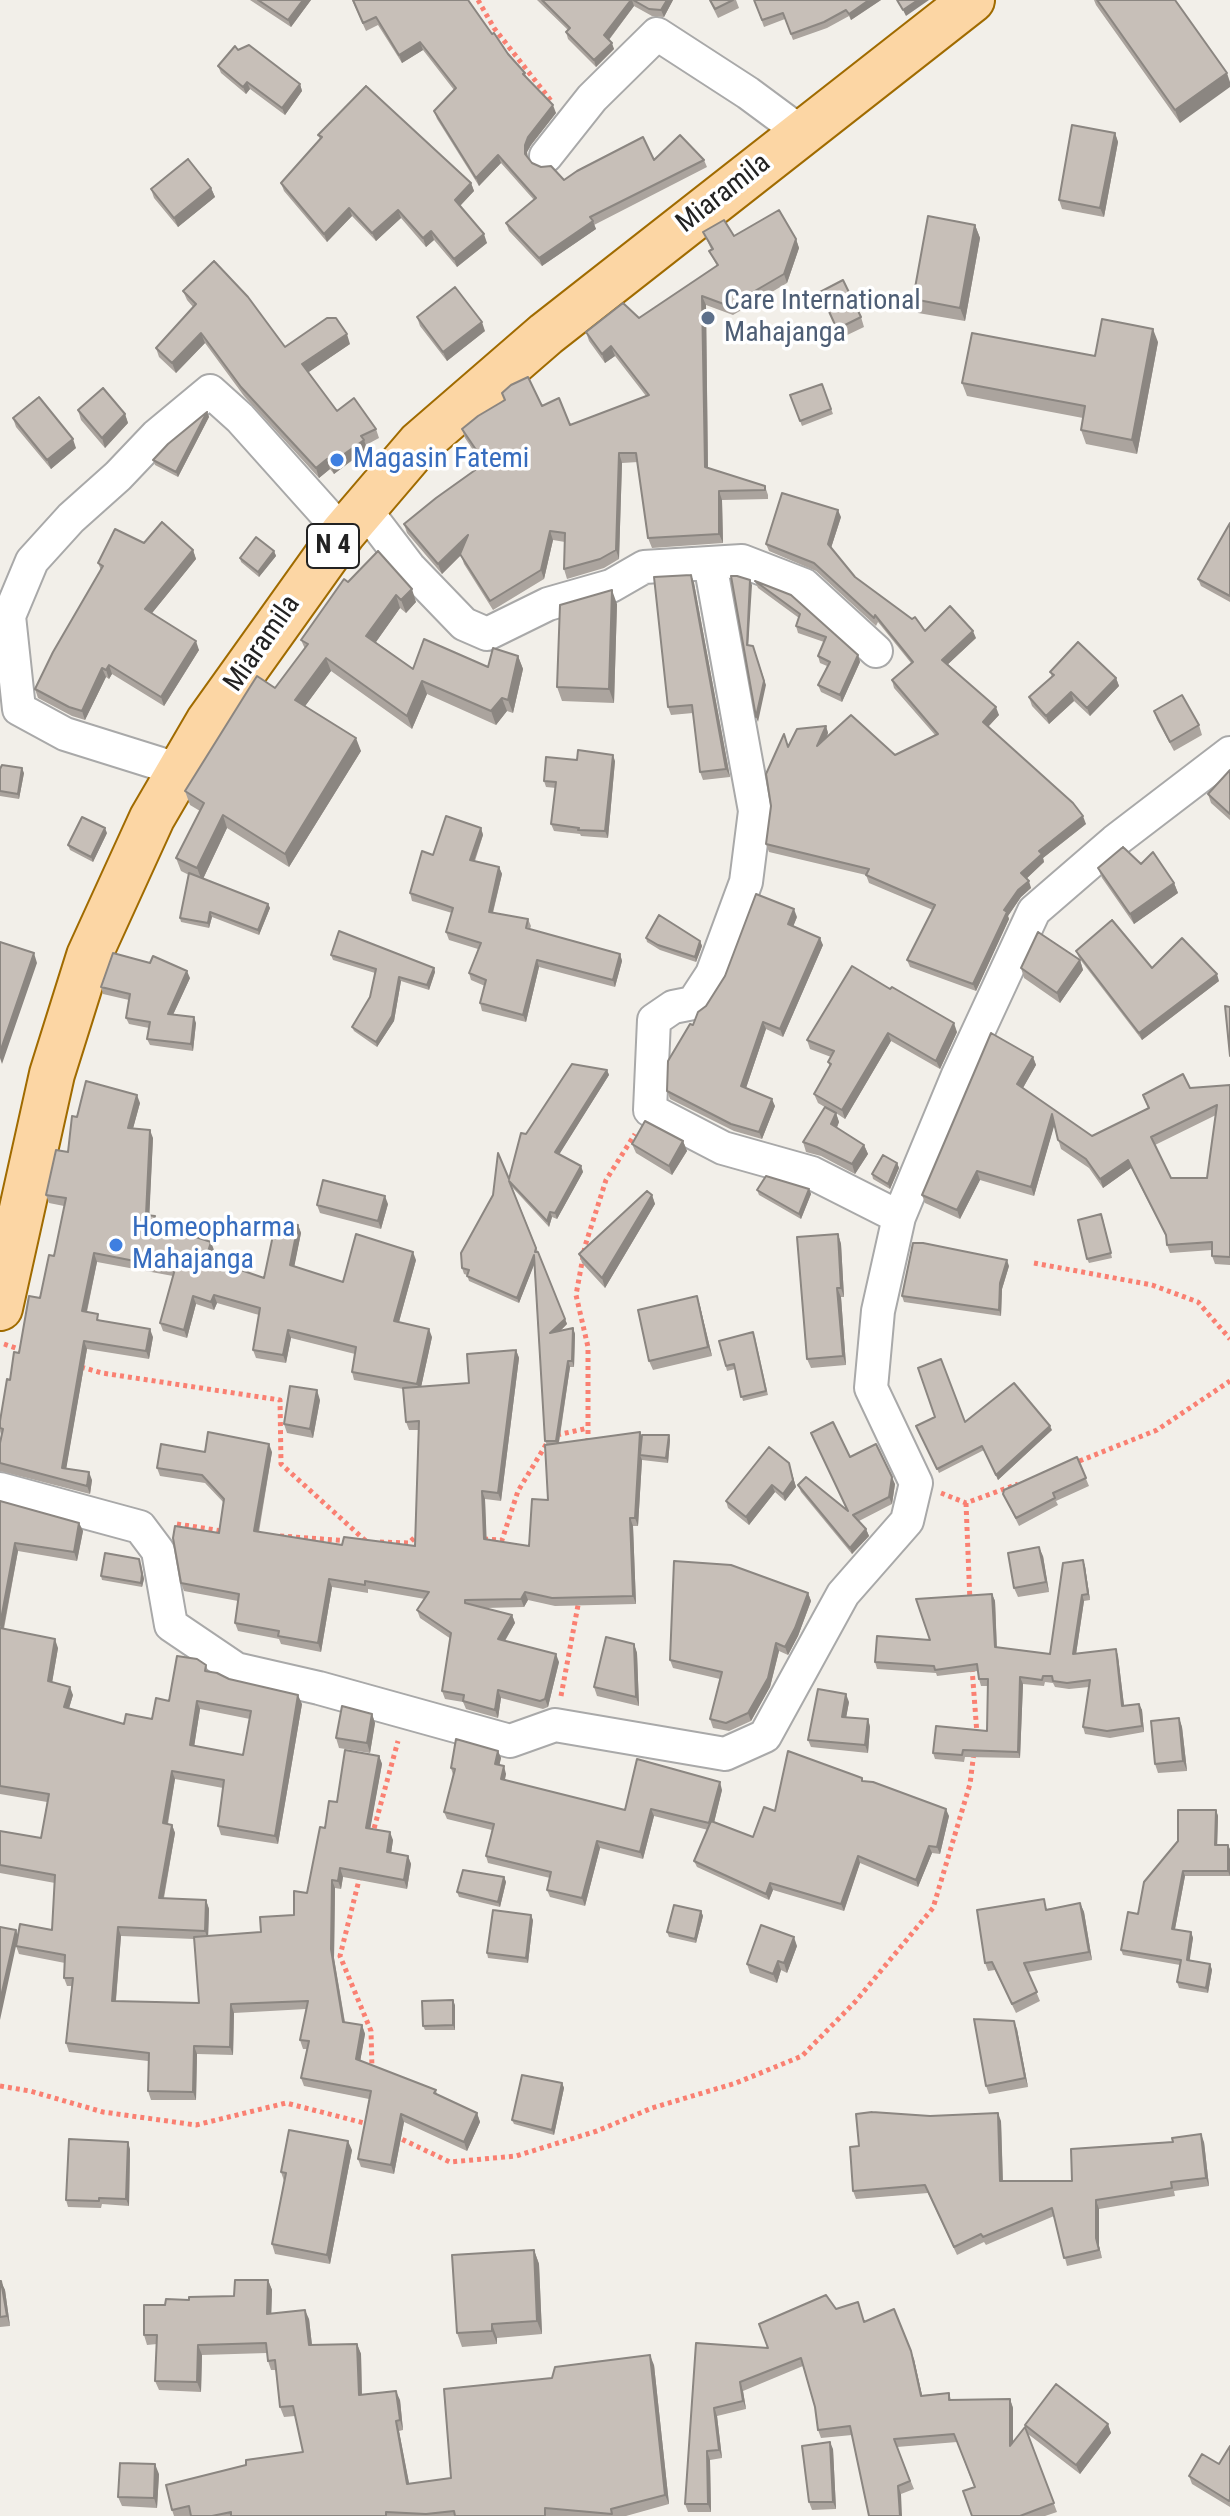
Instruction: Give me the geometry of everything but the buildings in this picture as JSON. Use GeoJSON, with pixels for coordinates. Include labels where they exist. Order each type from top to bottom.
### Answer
{"type":"FeatureCollection","features":[{"type":"Feature","properties":{"kind":"main road","name":"Miaramila"},"geometry":{"type":"LineString","coordinates":[[0,1308],[52,1074],[89,956],[152,818],[208,722],[354,520],[419,444],[546,334],[972,0]]}},
{"type":"Feature","properties":{"kind":"street"},"geometry":{"type":"LineString","coordinates":[[546,156],[592,98],[657,34],[748,93],[802,133]]}},
{"type":"Feature","properties":{"kind":"street"},"geometry":{"type":"LineString","coordinates":[[180,770],[65,734],[19,709],[9,616],[32,561],[71,518],[118,476],[157,435],[210,391],[409,567],[464,624],[487,634],[548,604],[611,586],[644,567],[742,561],[804,585],[876,651]]}},
{"type":"Feature","properties":{"kind":"street"},"geometry":{"type":"LineString","coordinates":[[710,563],[755,811],[746,882],[712,974],[693,1003],[673,1007],[654,1020],[650,1110],[723,1148],[812,1173],[899,1217]]}},
{"type":"Feature","properties":{"kind":"street"},"geometry":{"type":"LineString","coordinates":[[0,1489],[140,1527],[158,1551],[171,1625],[236,1669],[319,1688],[510,1741],[555,1725],[725,1754],[765,1736],[843,1594],[907,1521],[916,1483],[871,1388],[878,1311],[899,1217],[958,1075],[1034,911],[1115,841],[1230,753]]}},
{"type":"Feature","properties":{"kind":"path"},"geometry":{"type":"LineString","coordinates":[[478,0],[525,70],[573,122]]}},
{"type":"Feature","properties":{"kind":"path"},"geometry":{"type":"LineString","coordinates":[[587,1454],[588,1347],[576,1295],[585,1246],[606,1180],[650,1110]]}},
{"type":"Feature","properties":{"kind":"path"},"geometry":{"type":"LineString","coordinates":[[1034,1263],[1152,1285],[1198,1302],[1230,1339]]}},
{"type":"Feature","properties":{"kind":"path"},"geometry":{"type":"LineString","coordinates":[[0,1341],[36,1354]]}},
{"type":"Feature","properties":{"kind":"path"},"geometry":{"type":"LineString","coordinates":[[76,1365],[102,1373],[280,1400],[281,1464],[367,1542]]}},
{"type":"Feature","properties":{"kind":"path"},"geometry":{"type":"LineString","coordinates":[[1059,1469],[1157,1430],[1230,1381]]}},
{"type":"Feature","properties":{"kind":"path"},"geometry":{"type":"LineString","coordinates":[[474,1538],[502,1540],[518,1491],[551,1437],[588,1428]]}},
{"type":"Feature","properties":{"kind":"path"},"geometry":{"type":"LineString","coordinates":[[916,1483],[966,1503],[1032,1479]]}},
{"type":"Feature","properties":{"kind":"path"},"geometry":{"type":"LineString","coordinates":[[966,1503],[970,1615]]}},
{"type":"Feature","properties":{"kind":"path"},"geometry":{"type":"LineString","coordinates":[[140,1527],[171,1523],[227,1532]]}},
{"type":"Feature","properties":{"kind":"path"},"geometry":{"type":"LineString","coordinates":[[272,1535],[409,1543],[418,1534],[432,1535]]}},
{"type":"Feature","properties":{"kind":"path"},"geometry":{"type":"LineString","coordinates":[[555,1725],[580,1587]]}},
{"type":"Feature","properties":{"kind":"path"},"geometry":{"type":"LineString","coordinates":[[388,2132],[450,2162],[516,2156],[597,2131],[652,2108],[736,2083],[802,2056],[855,2002],[933,1908],[970,1784],[978,1726],[971,1656]]}},
{"type":"Feature","properties":{"kind":"path"},"geometry":{"type":"LineString","coordinates":[[368,1849],[405,1713]]}},
{"type":"Feature","properties":{"kind":"path"},"geometry":{"type":"LineString","coordinates":[[364,1864],[340,1956],[371,2031],[373,2079]]}},
{"type":"Feature","properties":{"kind":"path"},"geometry":{"type":"LineString","coordinates":[[0,2086],[30,2091],[103,2112],[196,2125],[286,2103],[375,2126]]}},
{"type":"Feature","properties":{"kind":"place","name":"Care International Mahajanga"},"geometry":{"type":"Point","coordinates":[708,318]}},
{"type":"Feature","properties":{"kind":"place","name":"Magasin Fatemi"},"geometry":{"type":"Point","coordinates":[337,460]}},
{"type":"Feature","properties":{"kind":"place","name":"Homeopharma Mahajanga"},"geometry":{"type":"Point","coordinates":[116,1245]}}]}
